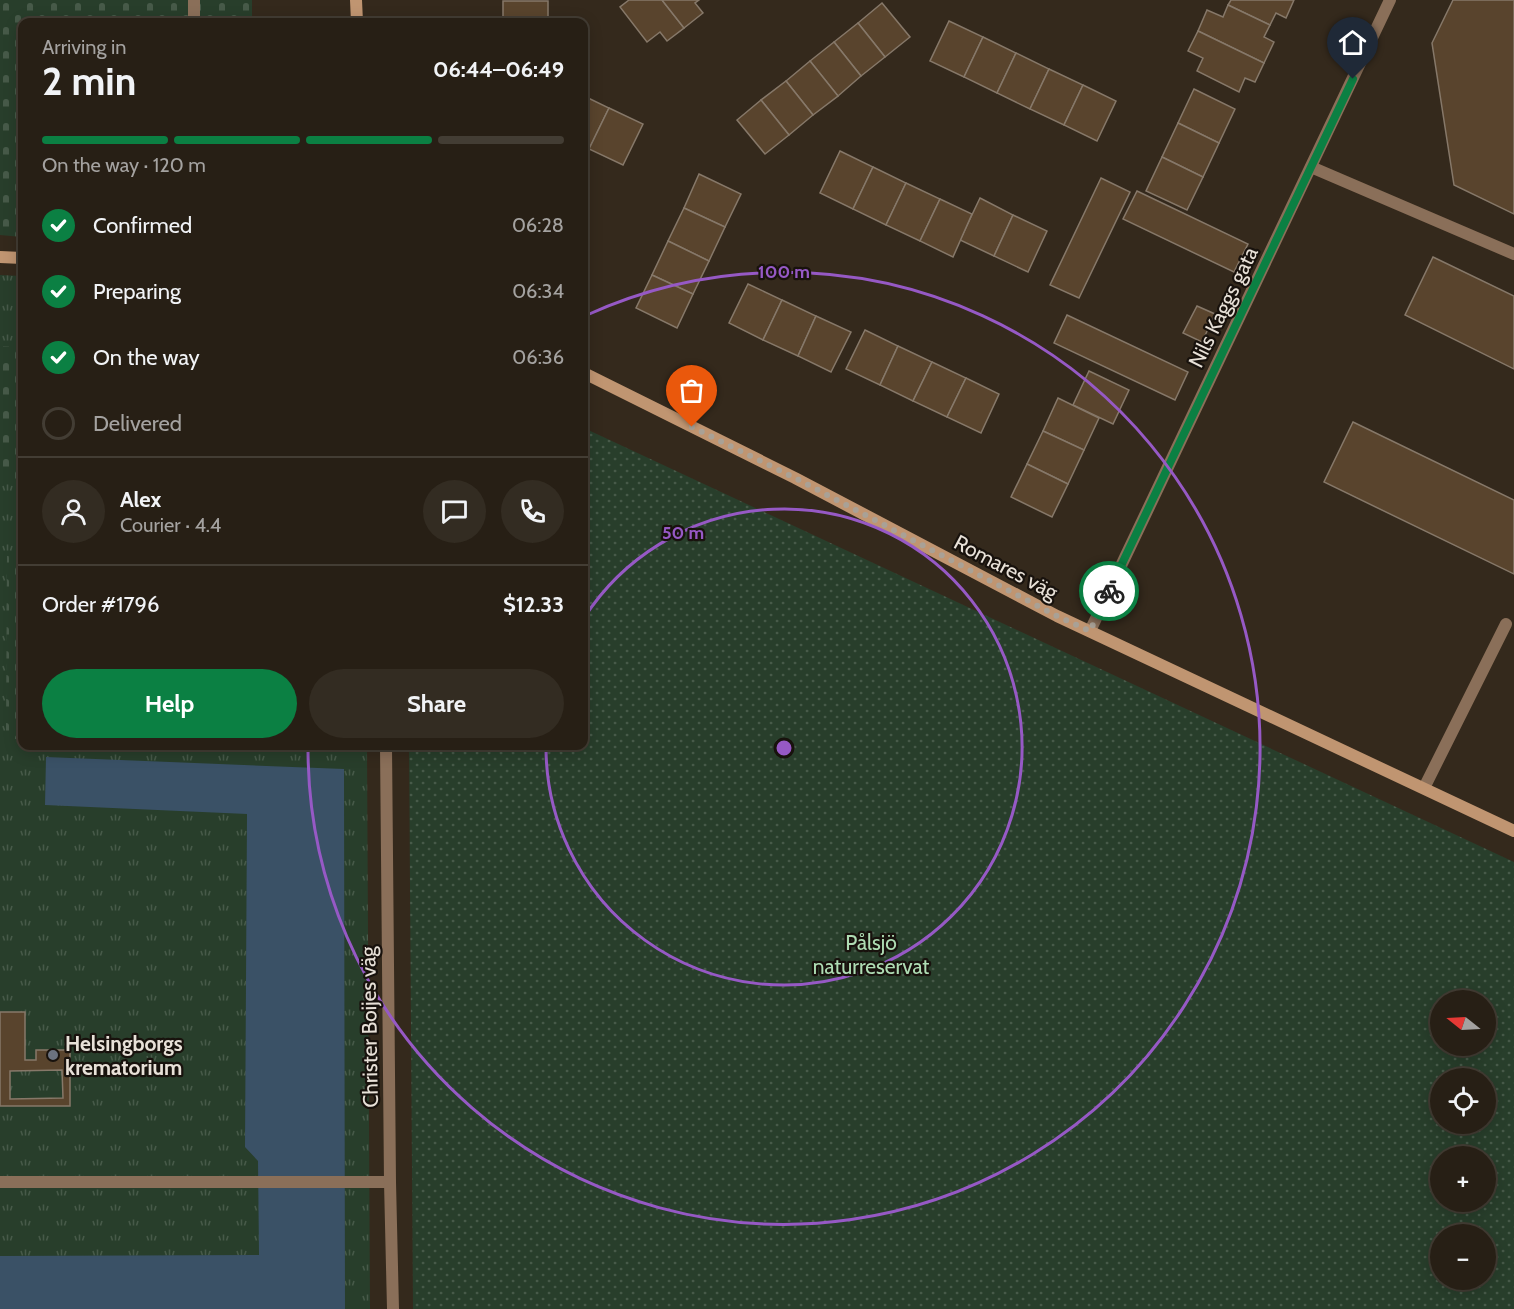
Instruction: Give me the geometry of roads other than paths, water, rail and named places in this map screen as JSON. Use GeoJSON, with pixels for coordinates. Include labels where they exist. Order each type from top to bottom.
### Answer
{"type":"FeatureCollection","features":[{"type":"Feature","properties":{"kind":"street"},"geometry":{"type":"LineString","coordinates":[[194,0],[194,18]]}},
{"type":"Feature","properties":{"kind":"street"},"geometry":{"type":"LineString","coordinates":[[356,0],[357,18]]}},
{"type":"Feature","properties":{"kind":"street","name":"Nils Kaggs gata"},"geometry":{"type":"LineString","coordinates":[[1090,631],[1390,0]]}},
{"type":"Feature","properties":{"kind":"street"},"geometry":{"type":"LineString","coordinates":[[1311,167],[1514,254]]}},
{"type":"Feature","properties":{"kind":"street"},"geometry":{"type":"LineString","coordinates":[[0,257],[18,258]]}},
{"type":"Feature","properties":{"kind":"street","name":"Romares väg"},"geometry":{"type":"LineString","coordinates":[[588,375],[795,478],[1057,616],[1514,831]]}},
{"type":"Feature","properties":{"kind":"street"},"geometry":{"type":"LineString","coordinates":[[1424,788],[1506,624]]}},
{"type":"Feature","properties":{"kind":"street","name":"Christer Boijes väg"},"geometry":{"type":"LineString","coordinates":[[386,750],[393,1309]]}},
{"type":"Feature","properties":{"kind":"street"},"geometry":{"type":"LineString","coordinates":[[0,1182],[390,1182]]}},
{"type":"Feature","properties":{"kind":"water"},"geometry":{"type":"Polygon","coordinates":[[[46,757],[344,769],[345,1309],[0,1309],[0,1256],[259,1255],[258,1161],[245,1147],[247,814],[45,805],[46,757]]]}},
{"type":"Feature","properties":{"kind":"place","name":"Helsingborgs krematorium"},"geometry":{"type":"Point","coordinates":[53,1055]}},
{"type":"Feature","properties":{"kind":"park label","name":"Pålsjö naturreservat"},"geometry":{"type":"Point","coordinates":[871,954]}}]}
